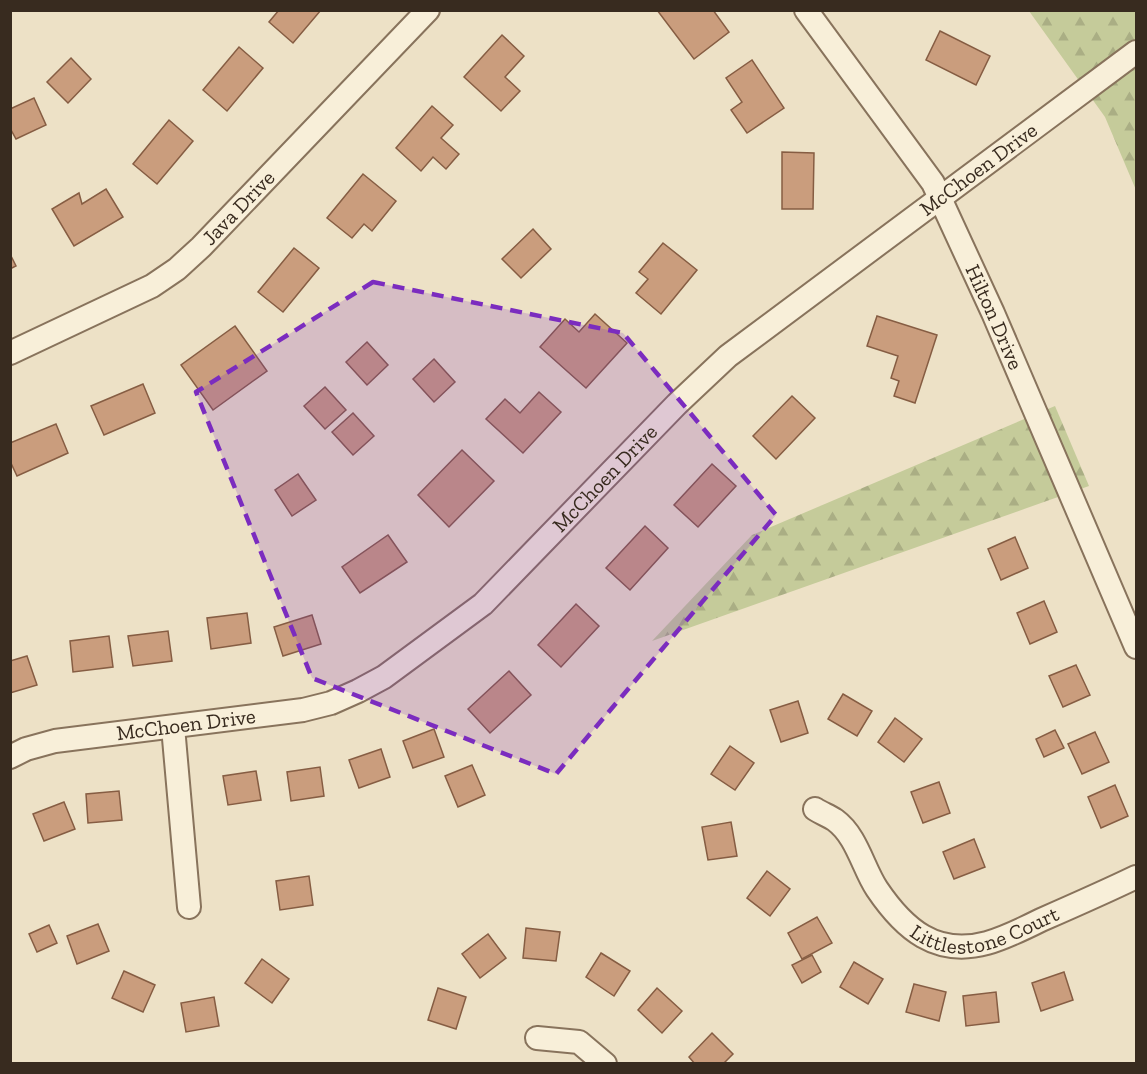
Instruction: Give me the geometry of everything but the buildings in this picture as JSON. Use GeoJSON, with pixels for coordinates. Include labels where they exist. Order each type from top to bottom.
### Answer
{"type":"FeatureCollection","features":[{"type":"Feature","properties":{"kind":"street","name":"Java Drive"},"geometry":{"type":"LineString","coordinates":[[10,353],[123,301],[152,286],[177,268],[201,247],[428,10]]}},
{"type":"Feature","properties":{"kind":"street","name":"Hilton Drive"},"geometry":{"type":"LineString","coordinates":[[806,10],[933,183],[993,313],[1137,647]]}},
{"type":"Feature","properties":{"kind":"street","name":"McChoen Drive"},"geometry":{"type":"LineString","coordinates":[[10,757],[26,749],[55,741],[303,710],[331,703],[358,692],[384,677],[483,604],[677,404],[728,356],[1137,52]]}},
{"type":"Feature","properties":{"kind":"street"},"geometry":{"type":"LineString","coordinates":[[173,727],[189,907]]}},
{"type":"Feature","properties":{"kind":"street","name":"Littlestone Court"},"geometry":{"type":"LineString","coordinates":[[815,809],[836,821],[852,840],[876,887],[893,911],[914,932],[927,940],[941,944],[970,946],[999,940],[1137,877]]}},
{"type":"Feature","properties":{"kind":"street"},"geometry":{"type":"LineString","coordinates":[[537,1038],[579,1042],[605,1064]]}},
{"type":"Feature","properties":{"kind":"highlighted area"},"geometry":{"type":"Polygon","coordinates":[[[373,282],[623,333],[776,515],[556,774],[312,678],[196,392],[373,282]]]}},
{"type":"Feature","properties":{"kind":"green space"},"geometry":{"type":"Polygon","coordinates":[[[1029,11],[1136,11],[1136,190],[1105,117],[1029,11]]]}},
{"type":"Feature","properties":{"kind":"green space"},"geometry":{"type":"Polygon","coordinates":[[[1055,406],[1089,486],[652,641],[752,535],[1055,406]]]}}]}
